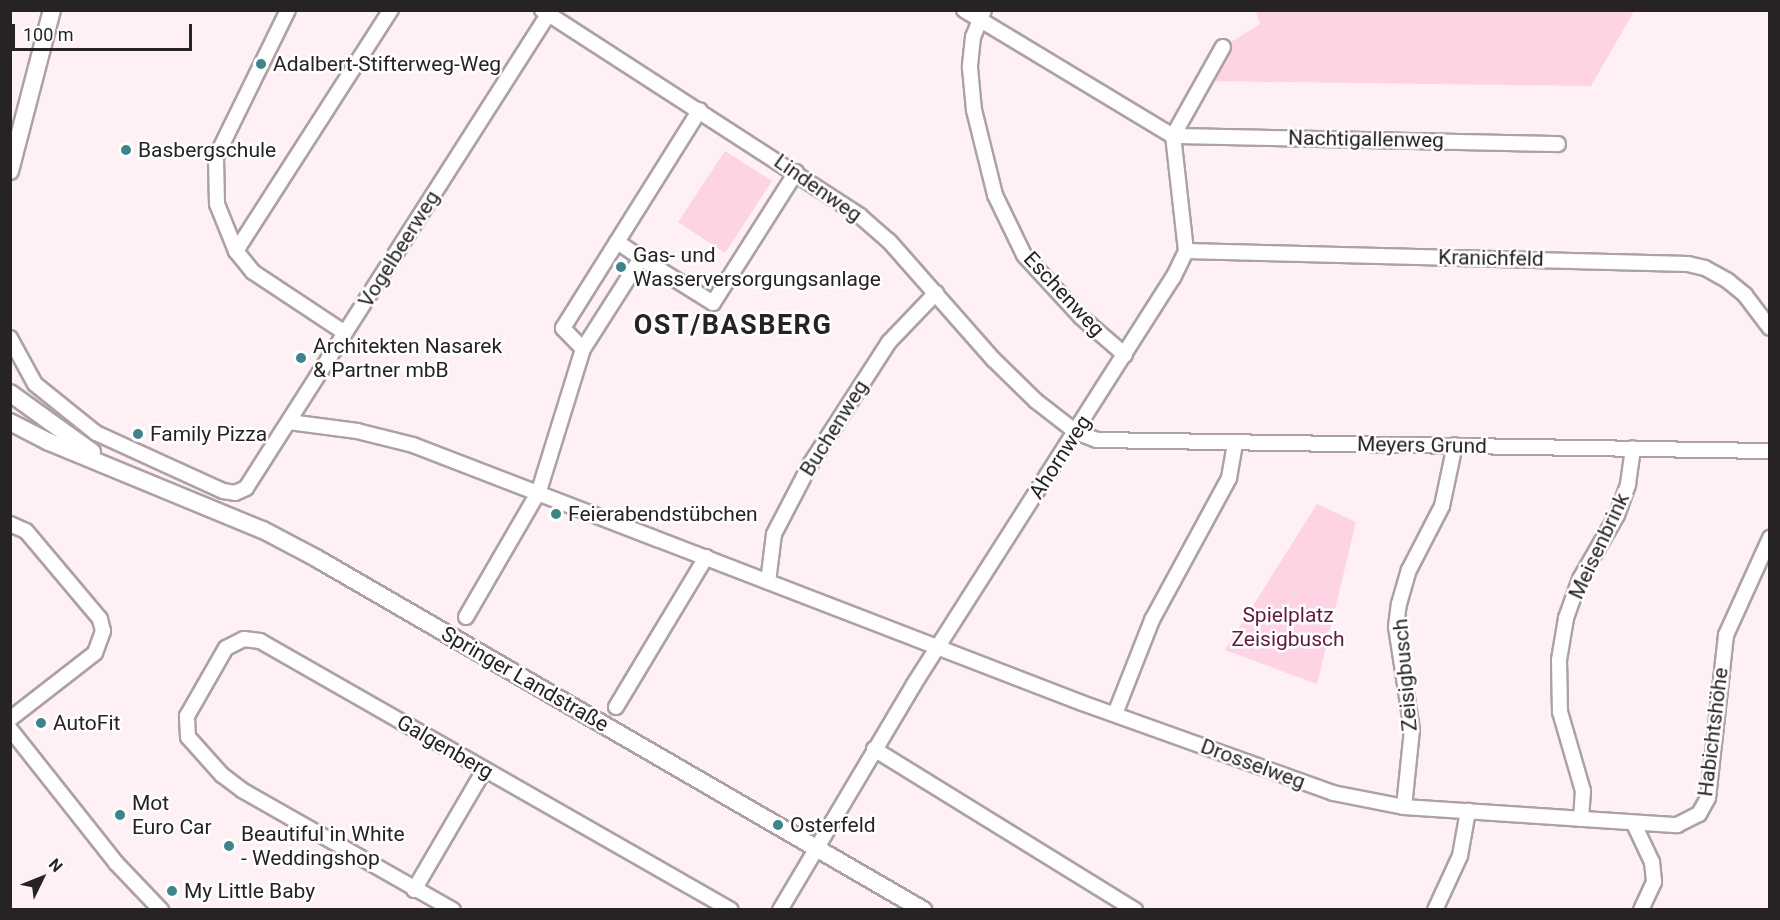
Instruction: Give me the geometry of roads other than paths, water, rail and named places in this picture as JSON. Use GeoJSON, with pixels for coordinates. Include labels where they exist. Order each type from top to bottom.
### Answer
{"type":"FeatureCollection","features":[{"type":"Feature","properties":{"kind":"main road"},"geometry":{"type":"LineString","coordinates":[[10,171],[52,10]]}},
{"type":"Feature","properties":{"kind":"main road","name":"Springer Landstraße"},"geometry":{"type":"LineString","coordinates":[[10,393],[117,470]]}},
{"type":"Feature","properties":{"kind":"main road","name":"Springer Landstraße"},"geometry":{"type":"LineString","coordinates":[[10,422],[117,470],[234,518],[316,558],[923,909]]}},
{"type":"Feature","properties":{"kind":"street"},"geometry":{"type":"LineString","coordinates":[[288,10],[216,158],[217,204],[236,251],[253,272],[345,333]]}},
{"type":"Feature","properties":{"kind":"street"},"geometry":{"type":"LineString","coordinates":[[236,251],[391,10]]}},
{"type":"Feature","properties":{"kind":"street"},"geometry":{"type":"LineString","coordinates":[[964,10],[982,15],[1173,136]]}},
{"type":"Feature","properties":{"kind":"street","name":"Lindenweg"},"geometry":{"type":"LineString","coordinates":[[547,12],[796,172],[860,216],[936,293],[994,360],[1036,401],[1076,432]]}},
{"type":"Feature","properties":{"kind":"street","name":"Vogelbeerweg"},"geometry":{"type":"LineString","coordinates":[[10,338],[35,384],[96,433],[223,491],[235,493],[246,488],[547,12]]}},
{"type":"Feature","properties":{"kind":"street","name":"Eschenweg"},"geometry":{"type":"LineString","coordinates":[[982,15],[973,37],[970,68],[974,110],[982,155],[1005,220],[1024,255],[1081,317],[1125,355]]}},
{"type":"Feature","properties":{"kind":"street"},"geometry":{"type":"LineString","coordinates":[[1186,251],[1173,136],[1223,47]]}},
{"type":"Feature","properties":{"kind":"street"},"geometry":{"type":"LineString","coordinates":[[583,349],[563,328],[700,110]]}},
{"type":"Feature","properties":{"kind":"street","name":"Nachtigallenweg"},"geometry":{"type":"LineString","coordinates":[[1173,136],[1558,144]]}},
{"type":"Feature","properties":{"kind":"street"},"geometry":{"type":"LineString","coordinates":[[617,242],[713,303],[796,172]]}},
{"type":"Feature","properties":{"kind":"street","name":"Ahornweg"},"geometry":{"type":"LineString","coordinates":[[780,909],[874,749],[1125,355],[1186,251]]}},
{"type":"Feature","properties":{"kind":"street","name":"Kranichfeld"},"geometry":{"type":"LineString","coordinates":[[1186,251],[1688,264],[1706,268],[1728,281],[1745,295],[1770,328]]}},
{"type":"Feature","properties":{"kind":"street"},"geometry":{"type":"LineString","coordinates":[[466,617],[539,491],[583,349],[641,258]]}},
{"type":"Feature","properties":{"kind":"street","name":"Buchenweg"},"geometry":{"type":"LineString","coordinates":[[768,582],[774,534],[811,463],[889,342],[936,293]]}},
{"type":"Feature","properties":{"kind":"street","name":"Drosselweg"},"geometry":{"type":"LineString","coordinates":[[289,422],[357,431],[413,445],[539,491],[768,582],[1115,714],[1333,793],[1404,807],[1581,819]]}},
{"type":"Feature","properties":{"kind":"street","name":"Meyers Grund"},"geometry":{"type":"LineString","coordinates":[[1076,432],[1097,440],[1770,451]]}},
{"type":"Feature","properties":{"kind":"street"},"geometry":{"type":"LineString","coordinates":[[1115,714],[1152,620],[1229,478],[1235,443]]}},
{"type":"Feature","properties":{"kind":"street","name":"Zeisigbusch"},"geometry":{"type":"LineString","coordinates":[[1404,807],[1412,730],[1396,627],[1399,604],[1409,570],[1442,506],[1455,446]]}},
{"type":"Feature","properties":{"kind":"street","name":"Meisenbrink"},"geometry":{"type":"LineString","coordinates":[[1581,819],[1583,791],[1560,712],[1559,660],[1566,618],[1580,579],[1617,514],[1628,484],[1633,448]]}},
{"type":"Feature","properties":{"kind":"street"},"geometry":{"type":"LineString","coordinates":[[10,524],[26,531],[100,619],[103,631],[95,653],[10,719]]}},
{"type":"Feature","properties":{"kind":"street","name":"Habichtshöhe"},"geometry":{"type":"LineString","coordinates":[[1581,819],[1677,825],[1689,821],[1708,798],[1726,635],[1770,538]]}},
{"type":"Feature","properties":{"kind":"street"},"geometry":{"type":"LineString","coordinates":[[616,707],[706,557]]}},
{"type":"Feature","properties":{"kind":"street","name":"Galgenberg"},"geometry":{"type":"LineString","coordinates":[[414,890],[242,790],[222,775],[188,737],[187,716],[226,648],[253,638],[731,909]]}},
{"type":"Feature","properties":{"kind":"street"},"geometry":{"type":"LineString","coordinates":[[10,729],[117,864],[161,909]]}},
{"type":"Feature","properties":{"kind":"street"},"geometry":{"type":"LineString","coordinates":[[874,749],[1136,909]]}},
{"type":"Feature","properties":{"kind":"street"},"geometry":{"type":"LineString","coordinates":[[453,909],[414,890],[484,770]]}},
{"type":"Feature","properties":{"kind":"street"},"geometry":{"type":"LineString","coordinates":[[1435,909],[1446,894],[1460,856],[1468,811]]}},
{"type":"Feature","properties":{"kind":"street"},"geometry":{"type":"LineString","coordinates":[[1634,824],[1653,872],[1651,890],[1641,909]]}},
{"type":"Feature","properties":{"kind":"place","name":"Adalbert-Stifterweg-Weg"},"geometry":{"type":"Point","coordinates":[261,64]}},
{"type":"Feature","properties":{"kind":"place","name":"Basbergschule"},"geometry":{"type":"Point","coordinates":[126,150]}},
{"type":"Feature","properties":{"kind":"place","name":"Gas- und Wasserversorgungsanlage"},"geometry":{"type":"Point","coordinates":[621,267]}},
{"type":"Feature","properties":{"kind":"place","name":"Architekten Nasarek & Partner mbB"},"geometry":{"type":"Point","coordinates":[301,358]}},
{"type":"Feature","properties":{"kind":"place","name":"Family Pizza"},"geometry":{"type":"Point","coordinates":[138,434]}},
{"type":"Feature","properties":{"kind":"place","name":"Feierabendstübchen"},"geometry":{"type":"Point","coordinates":[556,514]}},
{"type":"Feature","properties":{"kind":"place","name":"AutoFit"},"geometry":{"type":"Point","coordinates":[41,723]}},
{"type":"Feature","properties":{"kind":"place","name":"Mot Euro Car"},"geometry":{"type":"Point","coordinates":[120,815]}},
{"type":"Feature","properties":{"kind":"place","name":"Osterfeld"},"geometry":{"type":"Point","coordinates":[778,825]}},
{"type":"Feature","properties":{"kind":"place","name":"Beautiful in White - Weddingshop"},"geometry":{"type":"Point","coordinates":[229,846]}},
{"type":"Feature","properties":{"kind":"place","name":"My Little Baby"},"geometry":{"type":"Point","coordinates":[172,891]}},
{"type":"Feature","properties":{"kind":"district","name":"OST/BASBERG"},"geometry":{"type":"Point","coordinates":[733,326]}},
{"type":"Feature","properties":{"kind":"park label","name":"Spielplatz Zeisigbusch"},"geometry":{"type":"Point","coordinates":[1288,627]}}]}
